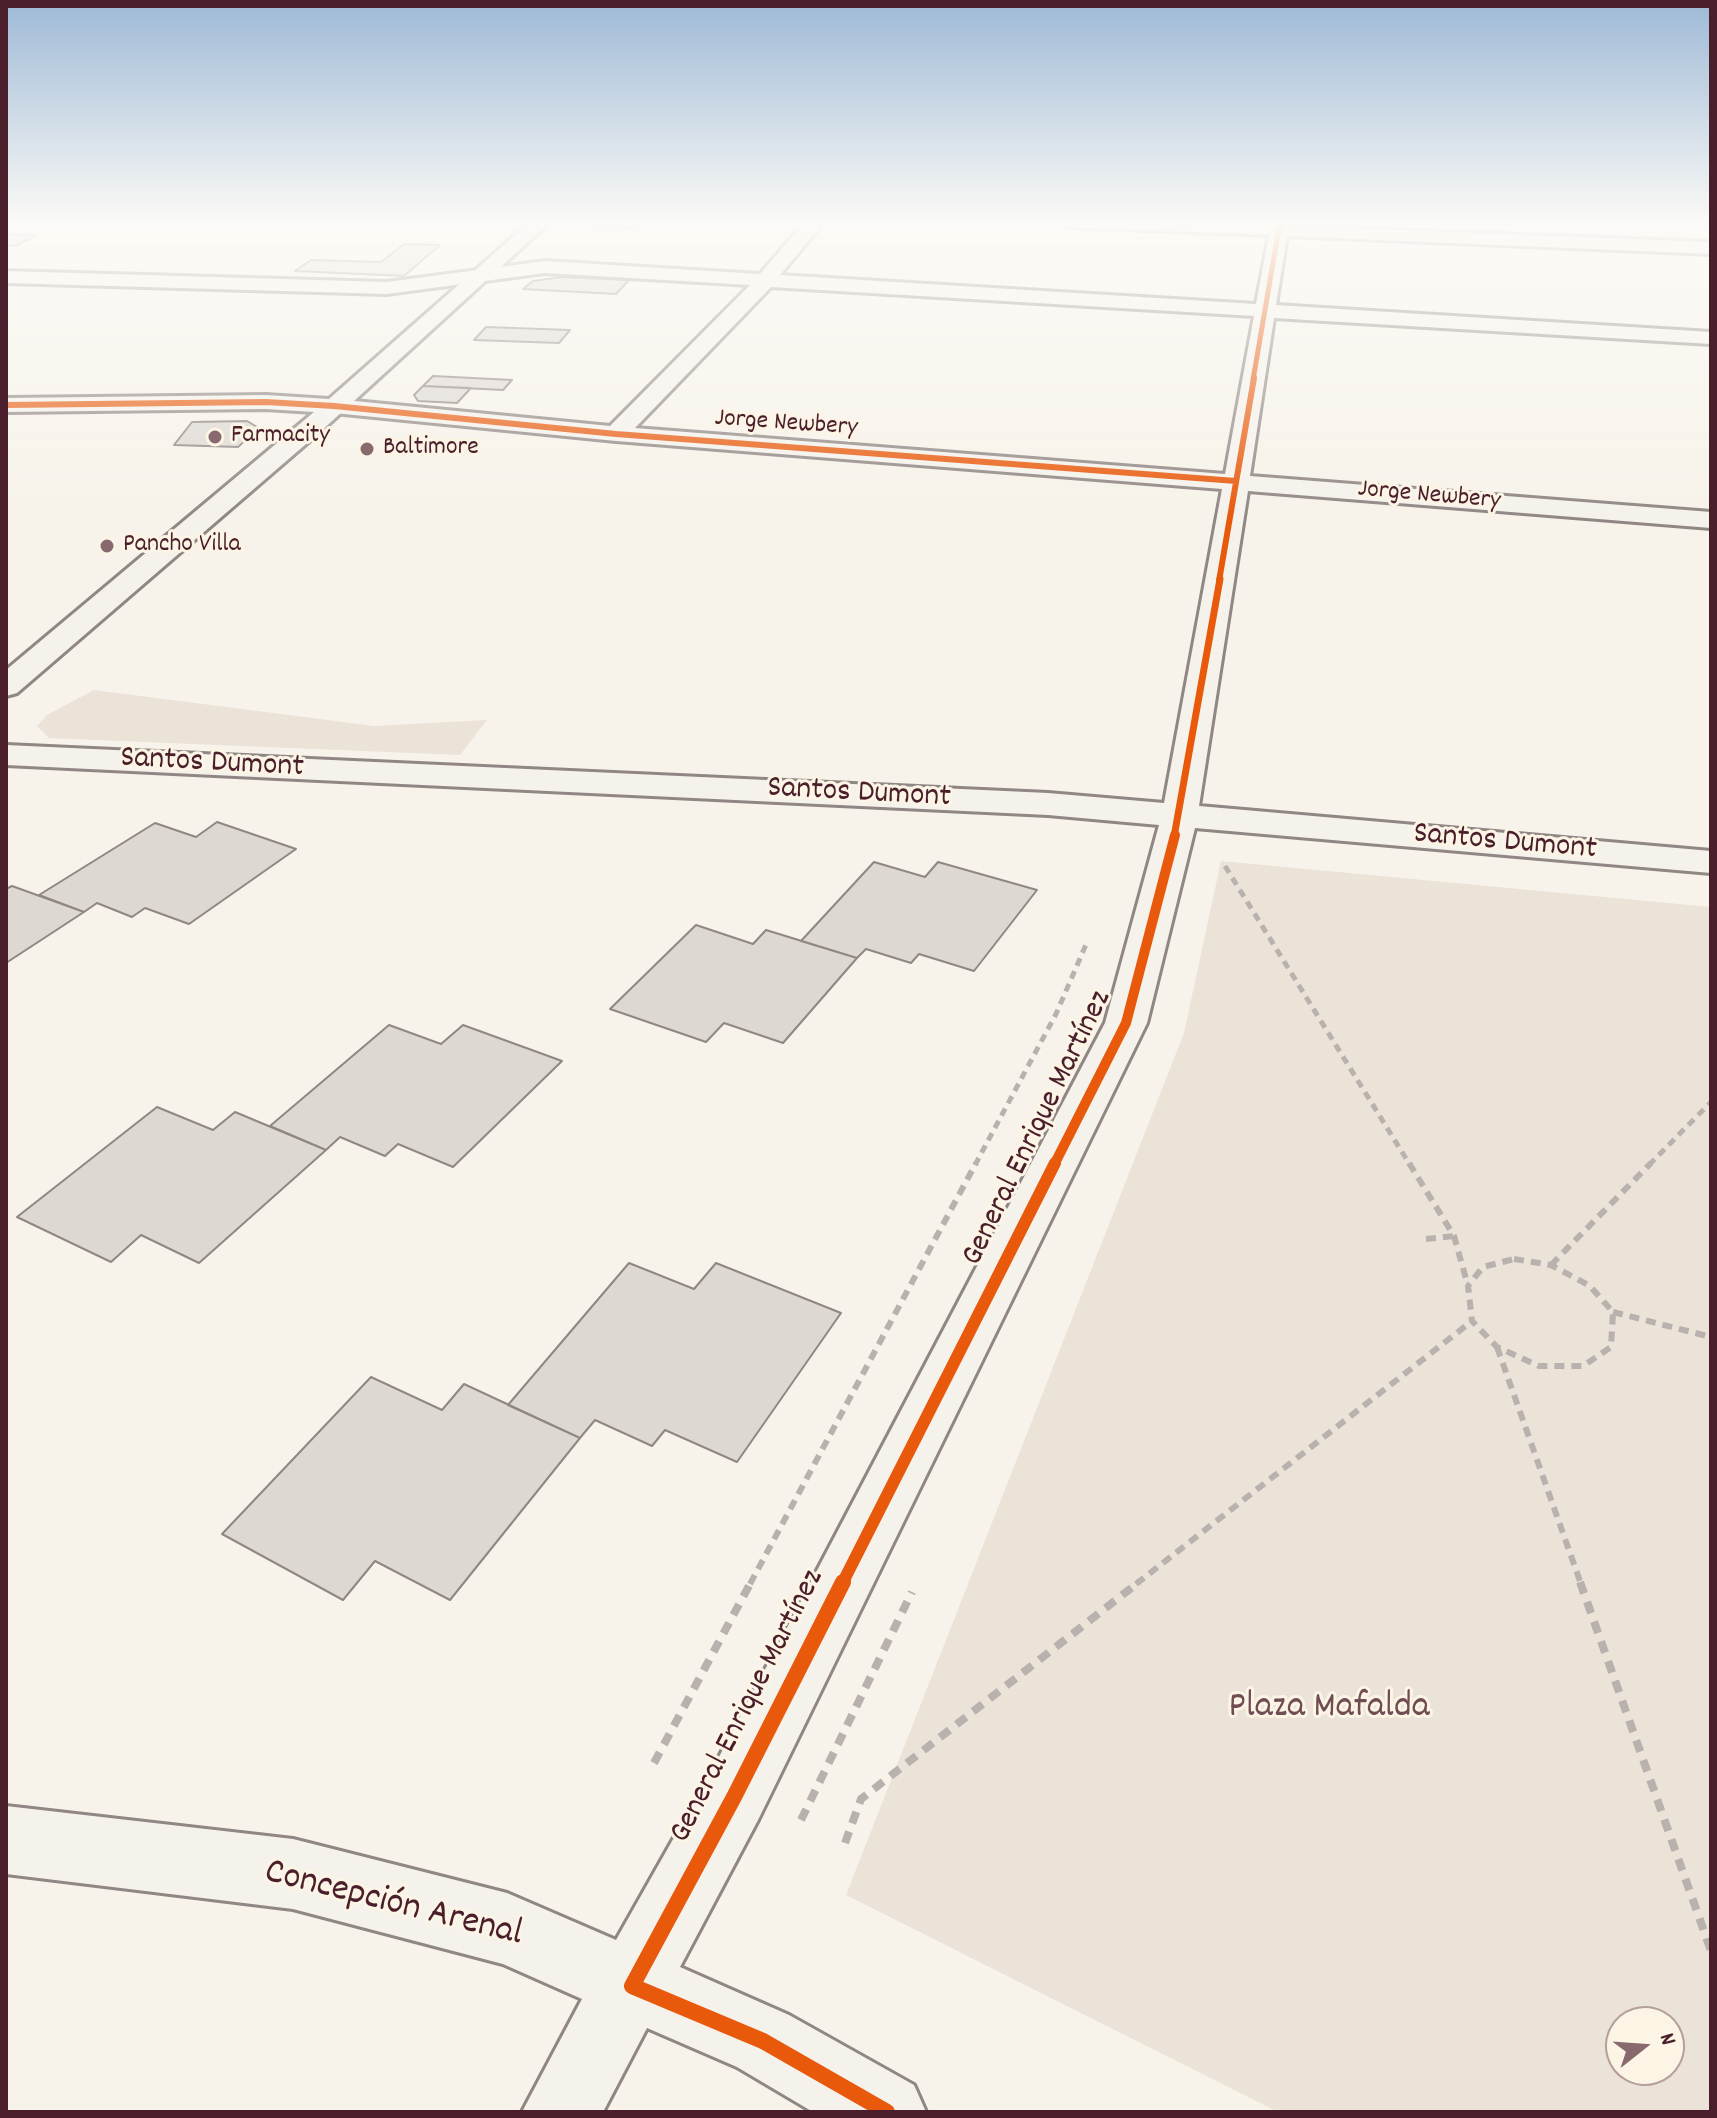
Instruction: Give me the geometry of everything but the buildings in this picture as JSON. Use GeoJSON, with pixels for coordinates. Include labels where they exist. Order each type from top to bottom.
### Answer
{"type":"FeatureCollection","features":[{"type":"Feature","properties":{"kind":"street"},"geometry":{"type":"LineString","coordinates":[[6,686],[430,321]]}},
{"type":"Feature","properties":{"kind":"street"},"geometry":{"type":"LineString","coordinates":[[616,434],[726,321]]}},
{"type":"Feature","properties":{"kind":"street","name":"General Enrique Martínez"},"geometry":{"type":"LineString","coordinates":[[561,2112],[741,1783],[1126,1023],[1180,814],[1266,321]]}},
{"type":"Feature","properties":{"kind":"street"},"geometry":{"type":"LineString","coordinates":[[1429,321],[1711,338]]}},
{"type":"Feature","properties":{"kind":"street","name":"Jorge Newbery"},"geometry":{"type":"LineString","coordinates":[[6,405],[266,402],[334,406],[616,434],[1711,520]]}},
{"type":"Feature","properties":{"kind":"street","name":"Santos Dumont"},"geometry":{"type":"LineString","coordinates":[[6,755],[1032,803],[1711,862]]}},
{"type":"Feature","properties":{"kind":"street","name":"Concepción Arenal"},"geometry":{"type":"LineString","coordinates":[[6,1840],[293,1874],[507,1929],[763,2041],[887,2112]]}},
{"type":"Feature","properties":{"kind":"path"},"geometry":{"type":"LineString","coordinates":[[1222,861],[1454,1236],[1468,1286],[1472,1321],[1497,1347],[1539,1366],[1583,1366],[1611,1347],[1613,1312]]}},
{"type":"Feature","properties":{"kind":"path"},"geometry":{"type":"LineString","coordinates":[[654,1763],[1056,1014],[1092,931]]}},
{"type":"Feature","properties":{"kind":"path"},"geometry":{"type":"LineString","coordinates":[[1551,1265],[1711,1102]]}},
{"type":"Feature","properties":{"kind":"path"},"geometry":{"type":"LineString","coordinates":[[1426,1239],[1454,1236]]}},
{"type":"Feature","properties":{"kind":"path"},"geometry":{"type":"LineString","coordinates":[[1468,1286],[1483,1267],[1514,1259],[1551,1265],[1590,1286],[1613,1312],[1711,1337]]}},
{"type":"Feature","properties":{"kind":"path"},"geometry":{"type":"LineString","coordinates":[[845,1843],[861,1799],[1472,1321]]}},
{"type":"Feature","properties":{"kind":"path"},"geometry":{"type":"LineString","coordinates":[[1497,1347],[1711,1951]]}},
{"type":"Feature","properties":{"kind":"path"},"geometry":{"type":"LineString","coordinates":[[798,1825],[819,1789],[916,1583]]}},
{"type":"Feature","properties":{"kind":"green space"},"geometry":{"type":"Polygon","coordinates":[[[94,690],[374,726],[487,720],[460,755],[49,738],[37,726],[47,715],[94,690]]]}},
{"type":"Feature","properties":{"kind":"green space","name":"Plaza Mafalda"},"geometry":{"type":"Polygon","coordinates":[[[1221,861],[1711,907],[1711,2112],[1278,2112],[846,1895],[1184,1033],[1221,861]]]}},
{"type":"Feature","properties":{"kind":"cycle path"},"geometry":{"type":"LineString","coordinates":[[887,2112],[763,2041],[632,1986],[734,1797],[1126,1023],[1180,814],[1263,321]]}},
{"type":"Feature","properties":{"kind":"cycle path"},"geometry":{"type":"LineString","coordinates":[[6,405],[266,402],[334,406],[616,434],[1236,481]]}},
{"type":"Feature","properties":{"kind":"place","name":"Farmacity"},"geometry":{"type":"Point","coordinates":[215,437]}},
{"type":"Feature","properties":{"kind":"place","name":"Baltimore"},"geometry":{"type":"Point","coordinates":[367,449]}},
{"type":"Feature","properties":{"kind":"place","name":"Pancho Villa"},"geometry":{"type":"Point","coordinates":[107,546]}}]}
